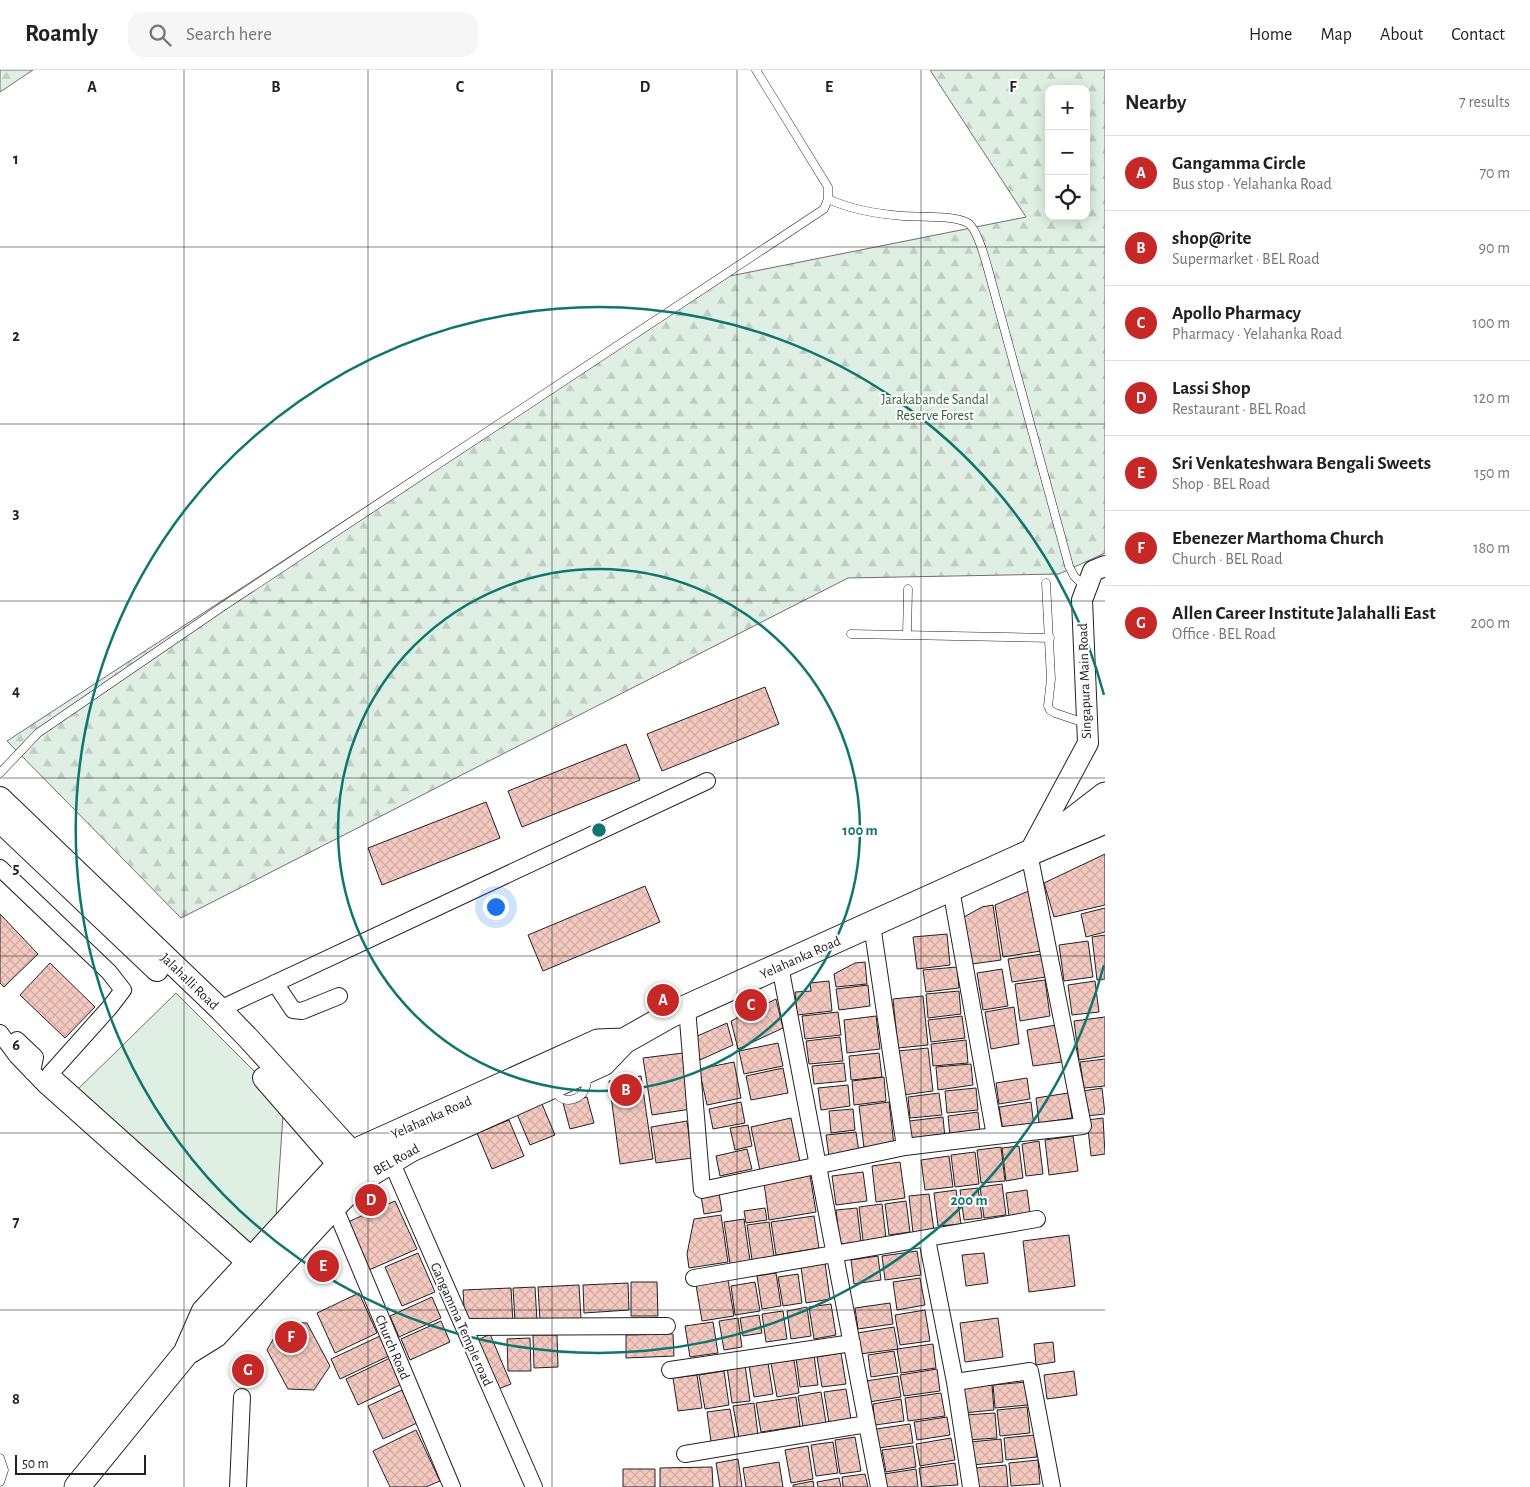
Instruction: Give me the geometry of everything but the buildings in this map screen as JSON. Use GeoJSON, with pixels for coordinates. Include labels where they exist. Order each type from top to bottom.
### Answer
{"type":"FeatureCollection","features":[{"type":"Feature","properties":{"kind":"main road","name":"Yelahanka Road"},"geometry":{"type":"LineString","coordinates":[[1029,853],[1105,795]]}},
{"type":"Feature","properties":{"kind":"main road","name":"Jalahalli Road"},"geometry":{"type":"LineString","coordinates":[[0,798],[220,1009],[346,1159]]}},
{"type":"Feature","properties":{"kind":"main road","name":"Jalahalli Road"},"geometry":{"type":"LineString","coordinates":[[0,821],[228,1037],[346,1159],[372,1173]]}},
{"type":"Feature","properties":{"kind":"main road","name":"Yelahanka Road"},"geometry":{"type":"LineString","coordinates":[[346,1159],[598,1042],[624,1041],[670,1015],[1029,853],[1105,821]]}},
{"type":"Feature","properties":{"kind":"main road","name":"BEL Road"},"geometry":{"type":"LineString","coordinates":[[186,1352],[215,1335],[334,1206],[372,1173],[411,1150],[603,1063],[624,1041]]}},
{"type":"Feature","properties":{"kind":"main road","name":"BEL Road"},"geometry":{"type":"LineString","coordinates":[[77,1487],[186,1352],[204,1312],[346,1159]]}},
{"type":"Feature","properties":{"kind":"street","name":"Singapura Main Road"},"geometry":{"type":"LineString","coordinates":[[1029,853],[1088,742],[1082,600],[1093,571],[1105,566]]}},
{"type":"Feature","properties":{"kind":"street"},"geometry":{"type":"LineString","coordinates":[[220,1009],[707,781]]}},
{"type":"Feature","properties":{"kind":"street"},"geometry":{"type":"LineString","coordinates":[[687,1008],[702,1190],[905,1147],[1083,1126],[1029,853]]}},
{"type":"Feature","properties":{"kind":"street"},"geometry":{"type":"LineString","coordinates":[[0,868],[109,972],[123,990],[48,1080]]}},
{"type":"Feature","properties":{"kind":"street"},"geometry":{"type":"LineString","coordinates":[[951,889],[995,1136]]}},
{"type":"Feature","properties":{"kind":"street"},"geometry":{"type":"LineString","coordinates":[[872,925],[905,1147]]}},
{"type":"Feature","properties":{"kind":"street"},"geometry":{"type":"LineString","coordinates":[[780,966],[879,1487]]}},
{"type":"Feature","properties":{"kind":"street"},"geometry":{"type":"LineString","coordinates":[[275,982],[292,1010],[302,1011],[339,996]]}},
{"type":"Feature","properties":{"kind":"street"},"geometry":{"type":"LineString","coordinates":[[0,1033],[32,1072],[48,1080],[251,1262]]}},
{"type":"Feature","properties":{"kind":"street"},"geometry":{"type":"LineString","coordinates":[[17,1040],[35,1057],[32,1072]]}},
{"type":"Feature","properties":{"kind":"street","name":"Gangamma Temple road"},"geometry":{"type":"LineString","coordinates":[[372,1173],[464,1327],[534,1487]]}},
{"type":"Feature","properties":{"kind":"street","name":"Church Road"},"geometry":{"type":"LineString","coordinates":[[334,1206],[452,1487]]}},
{"type":"Feature","properties":{"kind":"street"},"geometry":{"type":"LineString","coordinates":[[694,1278],[1037,1219]]}},
{"type":"Feature","properties":{"kind":"street"},"geometry":{"type":"LineString","coordinates":[[927,1239],[955,1382],[971,1487]]}},
{"type":"Feature","properties":{"kind":"street"},"geometry":{"type":"LineString","coordinates":[[464,1327],[667,1326]]}},
{"type":"Feature","properties":{"kind":"street"},"geometry":{"type":"LineString","coordinates":[[670,1370],[852,1343]]}},
{"type":"Feature","properties":{"kind":"street"},"geometry":{"type":"LineString","coordinates":[[955,1382],[1030,1371],[1052,1487]]}},
{"type":"Feature","properties":{"kind":"street"},"geometry":{"type":"LineString","coordinates":[[238,1487],[242,1398]]}},
{"type":"Feature","properties":{"kind":"street"},"geometry":{"type":"LineString","coordinates":[[685,1454],[867,1424]]}},
{"type":"Feature","properties":{"kind":"lane"},"geometry":{"type":"LineString","coordinates":[[0,772],[38,733],[222,607],[824,208],[828,199],[828,188],[756,70]]}},
{"type":"Feature","properties":{"kind":"lane"},"geometry":{"type":"LineString","coordinates":[[828,199],[856,210],[902,216],[949,218],[969,224],[974,231],[988,269],[1069,566],[1074,576],[1086,589]]}},
{"type":"Feature","properties":{"kind":"lane"},"geometry":{"type":"LineString","coordinates":[[1046,583],[1051,679],[1048,706],[1055,713],[1087,724]]}},
{"type":"Feature","properties":{"kind":"lane"},"geometry":{"type":"LineString","coordinates":[[907,635],[908,589]]}},
{"type":"Feature","properties":{"kind":"lane"},"geometry":{"type":"LineString","coordinates":[[851,634],[1050,638]]}},
{"type":"Feature","properties":{"kind":"lane"},"geometry":{"type":"LineString","coordinates":[[0,1458],[4,1470],[0,1482]]}},
{"type":"Feature","properties":{"kind":"green space"},"geometry":{"type":"Polygon","coordinates":[[[0,70],[33,70],[0,92],[0,70]]]}},
{"type":"Feature","properties":{"kind":"green space","name":"Jarakabande Sandal Reserve Forest"},"geometry":{"type":"Polygon","coordinates":[[[930,70],[1105,70],[1105,553],[1059,574],[848,578],[181,918],[7,741],[715,279],[1026,217],[930,70]]]}},
{"type":"Feature","properties":{"kind":"green space"},"geometry":{"type":"Polygon","coordinates":[[[176,993],[284,1101],[275,1232],[258,1253],[75,1092],[176,993]]]}},
{"type":"Feature","properties":{"kind":"place","name":"Gangamma Circle"},"geometry":{"type":"Point","coordinates":[663,1000]}},
{"type":"Feature","properties":{"kind":"place","name":"Apollo Pharmacy"},"geometry":{"type":"Point","coordinates":[751,1005]}},
{"type":"Feature","properties":{"kind":"place","name":"shop@rite"},"geometry":{"type":"Point","coordinates":[626,1090]}},
{"type":"Feature","properties":{"kind":"place","name":"Lassi Shop"},"geometry":{"type":"Point","coordinates":[371,1200]}},
{"type":"Feature","properties":{"kind":"place","name":"Sri Venkateshwara Bengali Sweets"},"geometry":{"type":"Point","coordinates":[323,1266]}},
{"type":"Feature","properties":{"kind":"place","name":"Ebenezer Marthoma Church"},"geometry":{"type":"Point","coordinates":[291,1337]}},
{"type":"Feature","properties":{"kind":"place","name":"Allen Career Institute Jalahalli East"},"geometry":{"type":"Point","coordinates":[248,1370]}}]}
